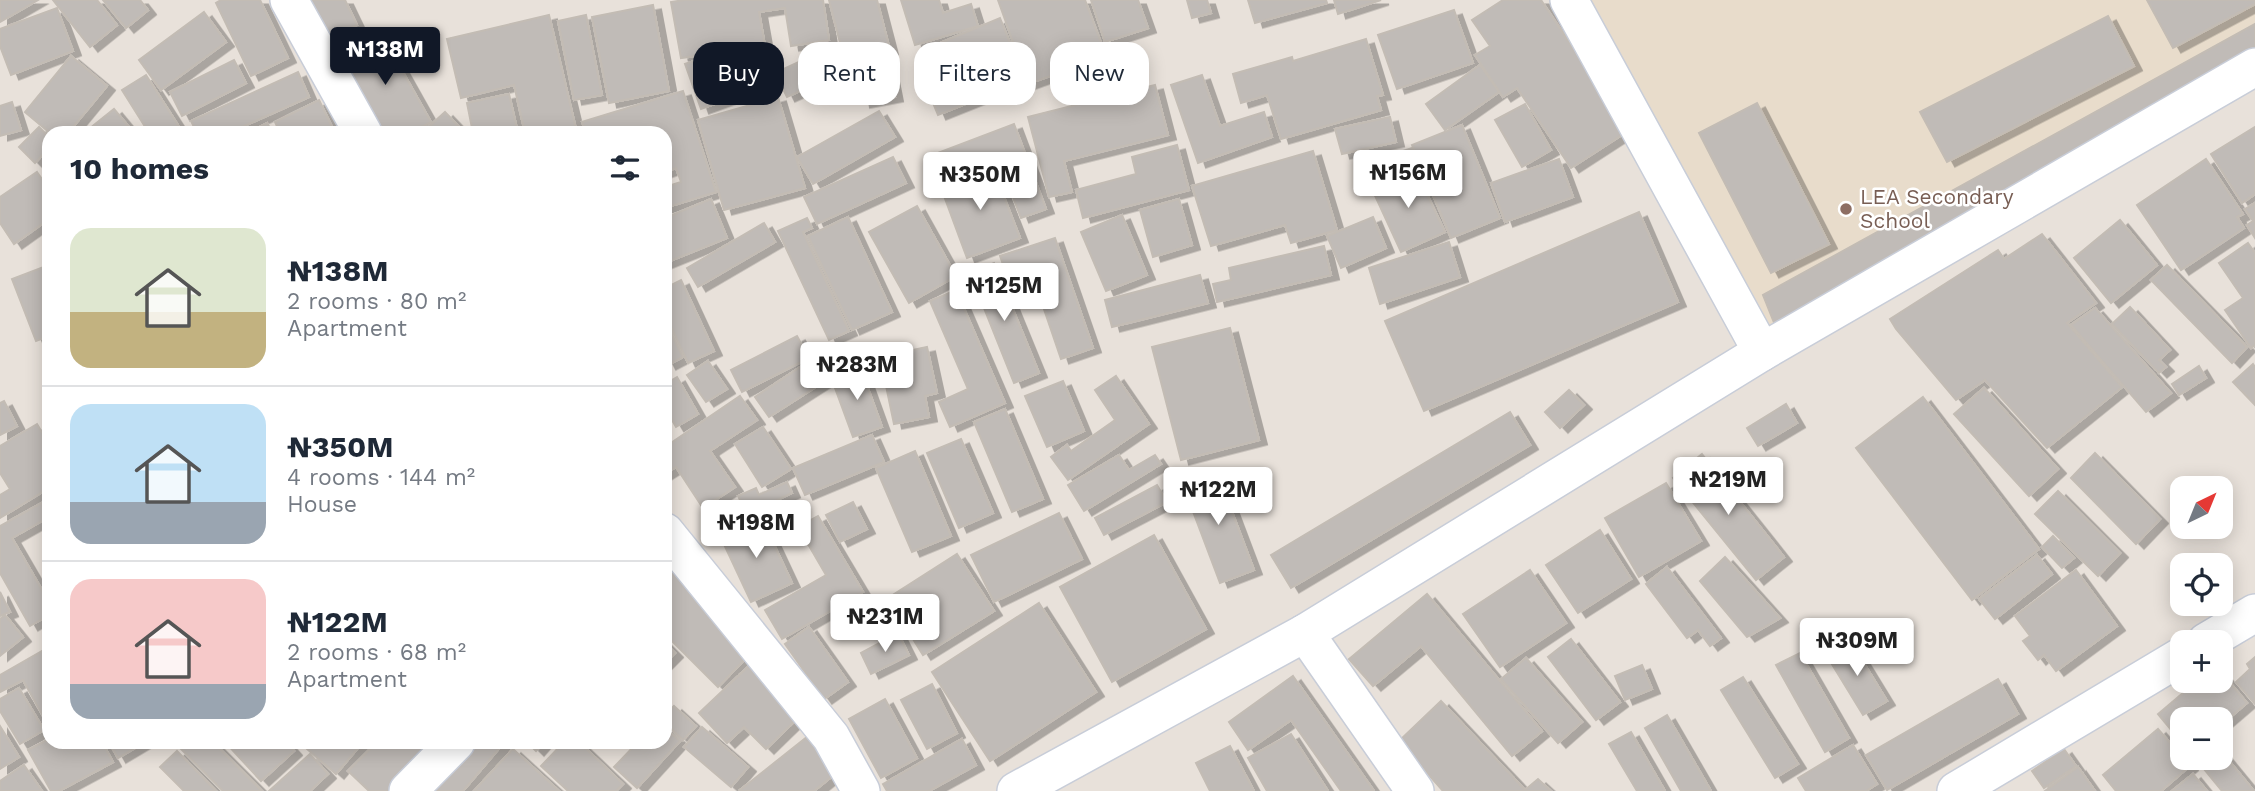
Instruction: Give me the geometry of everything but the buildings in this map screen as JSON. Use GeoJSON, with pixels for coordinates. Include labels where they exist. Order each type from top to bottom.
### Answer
{"type":"FeatureCollection","features":[{"type":"Feature","properties":{"kind":"street"},"geometry":{"type":"LineString","coordinates":[[289,0],[359,126]]}},
{"type":"Feature","properties":{"kind":"street"},"geometry":{"type":"LineString","coordinates":[[1569,0],[1762,352]]}},
{"type":"Feature","properties":{"kind":"street"},"geometry":{"type":"LineString","coordinates":[[1016,791],[1305,634],[1762,352],[2255,67]]}},
{"type":"Feature","properties":{"kind":"street"},"geometry":{"type":"LineString","coordinates":[[672,540],[831,737],[861,791]]}},
{"type":"Feature","properties":{"kind":"street"},"geometry":{"type":"LineString","coordinates":[[2226,630],[2255,613]]}},
{"type":"Feature","properties":{"kind":"street"},"geometry":{"type":"LineString","coordinates":[[1305,634],[1415,791]]}},
{"type":"Feature","properties":{"kind":"street"},"geometry":{"type":"LineString","coordinates":[[1956,791],[2170,663]]}},
{"type":"Feature","properties":{"kind":"street"},"geometry":{"type":"LineString","coordinates":[[408,791],[449,749]]}},
{"type":"Feature","properties":{"kind":"shaded area","name":"LEA Secondary School"},"geometry":{"type":"Polygon","coordinates":[[[1571,0],[2255,0],[2255,67],[1762,352],[1571,0]]]}},
{"type":"Feature","properties":{"kind":"place","name":"LEA Secondary School"},"geometry":{"type":"Point","coordinates":[1846,209]}}]}
